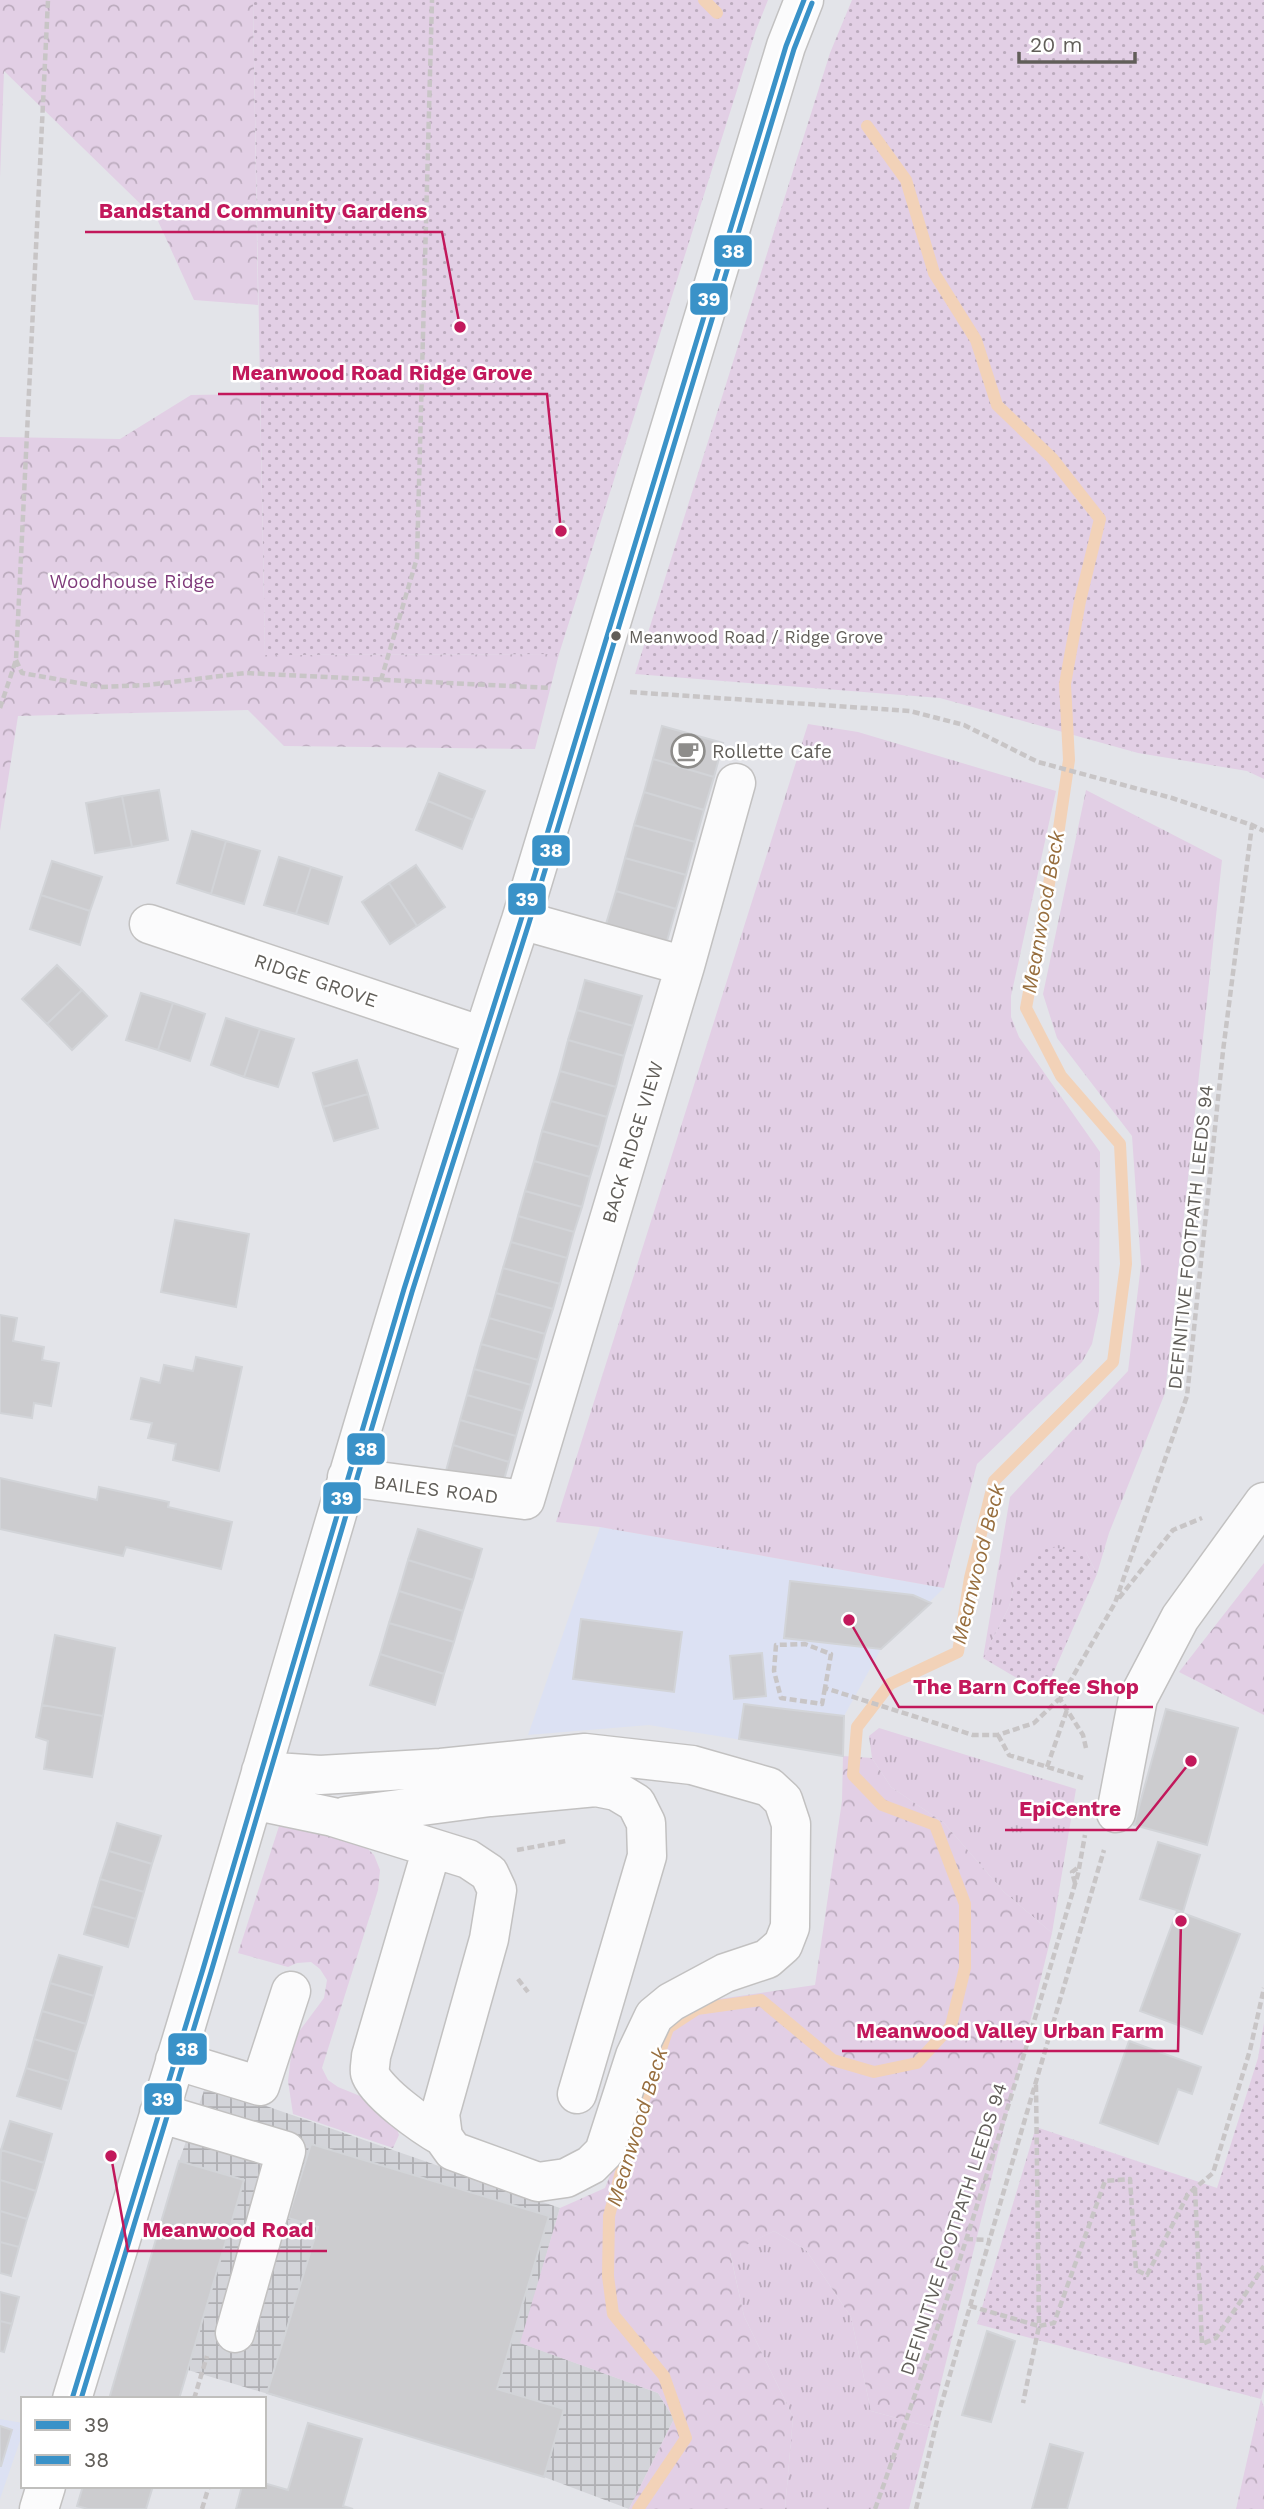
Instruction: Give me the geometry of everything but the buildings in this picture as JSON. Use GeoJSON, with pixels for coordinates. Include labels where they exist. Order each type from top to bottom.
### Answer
{"type":"FeatureCollection","features":[{"type":"Feature","properties":{"kind":"street"},"geometry":{"type":"LineString","coordinates":[[73,2397],[347,1477],[592,690],[786,46],[804,0]]}},
{"type":"Feature","properties":{"kind":"street","name":"BACK RIDGE VIEW"},"geometry":{"type":"LineString","coordinates":[[525,1500],[685,965],[736,783]]}},
{"type":"Feature","properties":{"kind":"street"},"geometry":{"type":"LineString","coordinates":[[521,920],[685,965]]}},
{"type":"Feature","properties":{"kind":"street","name":"RIDGE GROVE"},"geometry":{"type":"LineString","coordinates":[[149,924],[482,1037]]}},
{"type":"Feature","properties":{"kind":"street","name":"BAILES ROAD"},"geometry":{"type":"LineString","coordinates":[[347,1477],[525,1500]]}},
{"type":"Feature","properties":{"kind":"street"},"geometry":{"type":"LineString","coordinates":[[1099,1808],[1138,1698],[1180,1618],[1261,1507]]}},
{"type":"Feature","properties":{"kind":"street"},"geometry":{"type":"LineString","coordinates":[[333,1817],[446,1785],[585,1753],[692,1765],[769,1787],[783,1800],[791,1824],[790,1927],[783,1945],[767,1959],[725,1973],[671,2002],[654,2016],[635,2056],[604,2152],[590,2165],[566,2178],[538,2182],[453,2151],[443,2137],[423,2126],[383,2092],[370,2074],[371,2056],[432,1848]]}},
{"type":"Feature","properties":{"kind":"street"},"geometry":{"type":"LineString","coordinates":[[257,1786],[320,1775],[446,1785],[596,1787],[616,1791],[636,1803],[646,1823],[647,1856],[577,2094]]}},
{"type":"Feature","properties":{"kind":"street"},"geometry":{"type":"LineString","coordinates":[[446,1785],[468,1858]]}},
{"type":"Feature","properties":{"kind":"street"},"geometry":{"type":"LineString","coordinates":[[257,1786],[333,1817],[468,1858],[489,1873],[497,1889],[489,1939],[440,2114],[443,2137]]}},
{"type":"Feature","properties":{"kind":"street"},"geometry":{"type":"LineString","coordinates":[[175,2060],[260,2086],[291,1990]]}},
{"type":"Feature","properties":{"kind":"street"},"geometry":{"type":"LineString","coordinates":[[159,2113],[286,2151],[235,2333]]}},
{"type":"Feature","properties":{"kind":"street"},"geometry":{"type":"LineString","coordinates":[[39,2509],[45,2488]]}},
{"type":"Feature","properties":{"kind":"path"},"geometry":{"type":"LineString","coordinates":[[0,708],[16,660],[48,0]]}},
{"type":"Feature","properties":{"kind":"path"},"geometry":{"type":"LineString","coordinates":[[381,680],[417,558],[432,0]]}},
{"type":"Feature","properties":{"kind":"path"},"geometry":{"type":"LineString","coordinates":[[16,660],[22,673],[101,687],[148,685],[244,673],[592,690],[910,711],[964,725],[1038,762],[1172,797],[1264,831]]}},
{"type":"Feature","properties":{"kind":"path","name":"DEFINITIVE FOOTPATH LEEDS 94"},"geometry":{"type":"LineString","coordinates":[[998,1735],[1034,1723],[1060,1699],[1115,1603],[1187,1396],[1223,1051],[1252,825]]}},
{"type":"Feature","properties":{"kind":"path"},"geometry":{"type":"LineString","coordinates":[[1115,1603],[1173,1530],[1206,1517],[1261,1507]]}},
{"type":"Feature","properties":{"kind":"path"},"geometry":{"type":"LineString","coordinates":[[806,1643],[831,1654],[825,1688],[822,1704],[781,1698],[774,1671],[776,1645],[806,1643]]}},
{"type":"Feature","properties":{"kind":"path"},"geometry":{"type":"LineString","coordinates":[[825,1688],[973,1735],[998,1735],[1009,1755],[1047,1767],[1099,1808],[1036,2085],[939,2412],[916,2509]]}},
{"type":"Feature","properties":{"kind":"path"},"geometry":{"type":"LineString","coordinates":[[1060,1699],[1083,1735],[1089,1758]]}},
{"type":"Feature","properties":{"kind":"path"},"geometry":{"type":"LineString","coordinates":[[1047,1767],[1067,1710]]}},
{"type":"Feature","properties":{"kind":"path","name":"DEFINITIVE FOOTPATH LEEDS 94"},"geometry":{"type":"LineString","coordinates":[[875,2509],[915,2398],[966,2239],[1099,1808]]}},
{"type":"Feature","properties":{"kind":"path"},"geometry":{"type":"LineString","coordinates":[[971,2305],[1039,2326],[1054,2323],[1105,2181],[1130,2179],[1136,2270],[1147,2275],[1188,2194],[1213,2173],[1244,2074],[1264,1989]]}},
{"type":"Feature","properties":{"kind":"path"},"geometry":{"type":"LineString","coordinates":[[1023,2403],[1039,2326],[1036,2085]]}},
{"type":"Feature","properties":{"kind":"path"},"geometry":{"type":"LineString","coordinates":[[1195,2188],[1202,2344],[1216,2338],[1264,2266]]}},
{"type":"Feature","properties":{"kind":"path"},"geometry":{"type":"LineString","coordinates":[[966,2239],[990,2240]]}},
{"type":"Feature","properties":{"kind":"path"},"geometry":{"type":"LineString","coordinates":[[202,2509],[208,2488]]}},
{"type":"Feature","properties":{"kind":"shaded area"},"geometry":{"type":"Polygon","coordinates":[[[600,1527],[944,1588],[881,1649],[844,1716],[843,1756],[649,1725],[528,1735],[600,1527]]]}},
{"type":"Feature","properties":{"kind":"shaded area"},"geometry":{"type":"Polygon","coordinates":[[[206,2085],[560,2208],[521,2343],[658,2393],[674,2419],[629,2509],[544,2477],[188,2370],[244,2181],[179,2161],[206,2085]]]}},
{"type":"Feature","properties":{"kind":"shaded area"},"geometry":{"type":"Polygon","coordinates":[[[0,2419],[21,2423],[21,2438],[0,2499],[0,2419]]]}},
{"type":"Feature","properties":{"kind":"green space"},"geometry":{"type":"Polygon","coordinates":[[[0,0],[253,0],[258,305],[194,300],[158,221],[4,71],[0,178],[0,0]]]}},
{"type":"Feature","properties":{"kind":"green space"},"geometry":{"type":"Polygon","coordinates":[[[253,0],[768,0],[756,30],[559,654],[265,655],[253,0]]]}},
{"type":"Feature","properties":{"kind":"green space"},"geometry":{"type":"Polygon","coordinates":[[[852,0],[1264,0],[1264,779],[1247,771],[1138,753],[940,698],[635,674],[830,53],[852,0]]]}},
{"type":"Feature","properties":{"kind":"green space","name":"Woodhouse Ridge"},"geometry":{"type":"Polygon","coordinates":[[[260,394],[265,655],[559,654],[535,749],[284,746],[248,710],[18,716],[0,831],[0,437],[120,439],[191,395],[260,394]]]}},
{"type":"Feature","properties":{"kind":"green space"},"geometry":{"type":"Polygon","coordinates":[[[808,724],[858,732],[1056,791],[1011,996],[1011,1017],[1019,1037],[1100,1152],[1099,1311],[1092,1344],[1082,1362],[977,1464],[944,1588],[600,1527],[556,1522],[808,724]]]}},
{"type":"Feature","properties":{"kind":"green space"},"geometry":{"type":"Polygon","coordinates":[[[1086,790],[1222,860],[1165,1393],[1109,1533],[1097,1574],[1086,1552],[1017,1573],[1009,1607],[983,1658],[1010,1497],[1128,1371],[1141,1265],[1132,1136],[1057,1038],[1043,994],[1086,790]]]}},
{"type":"Feature","properties":{"kind":"green space"},"geometry":{"type":"Polygon","coordinates":[[[1042,1546],[1086,1552],[1097,1574],[1044,1694],[983,1658],[1009,1607],[1017,1573],[1042,1546]]]}},
{"type":"Feature","properties":{"kind":"green space"},"geometry":{"type":"Polygon","coordinates":[[[1264,1563],[1264,1715],[1179,1672],[1264,1563]]]}},
{"type":"Feature","properties":{"kind":"green space"},"geometry":{"type":"Polygon","coordinates":[[[879,1728],[1076,1789],[1052,1933],[1004,1892],[944,1823],[891,1787],[872,1758],[869,1736],[879,1728]]]}},
{"type":"Feature","properties":{"kind":"green space"},"geometry":{"type":"Polygon","coordinates":[[[843,1756],[872,1758],[891,1787],[944,1823],[1004,1892],[1052,1933],[930,2427],[871,2411],[851,2317],[806,2250],[774,2231],[730,2253],[744,2316],[793,2417],[785,2509],[629,2509],[674,2419],[658,2393],[520,2343],[560,2208],[605,2188],[669,2025],[719,1999],[815,1985],[842,1801],[843,1756]]]}},
{"type":"Feature","properties":{"kind":"green space"},"geometry":{"type":"Polygon","coordinates":[[[282,1817],[363,1844],[374,1855],[380,1870],[378,1890],[322,2068],[328,2080],[338,2087],[375,2102],[396,2126],[399,2135],[393,2148],[293,2114],[288,2081],[291,2056],[298,2033],[324,1998],[327,1980],[311,1962],[288,1967],[238,1953],[282,1817]]]}},
{"type":"Feature","properties":{"kind":"green space"},"geometry":{"type":"Polygon","coordinates":[[[1264,2023],[1264,2387],[1261,2399],[977,2324],[1036,2127],[1217,2188],[1258,2058],[1264,2023]]]}},
{"type":"Feature","properties":{"kind":"green space"},"geometry":{"type":"Polygon","coordinates":[[[774,2231],[806,2250],[851,2317],[871,2411],[930,2427],[909,2509],[785,2509],[793,2417],[744,2316],[730,2252],[774,2231]]]}},
{"type":"Feature","properties":{"kind":"green space"},"geometry":{"type":"Polygon","coordinates":[[[1261,2399],[1264,2407],[1264,2509],[1236,2509],[1261,2399]]]}},
{"type":"Feature","properties":{"kind":"waterway","name":"Meanwood Beck"},"geometry":{"type":"LineString","coordinates":[[704,0],[717,13]]}},
{"type":"Feature","properties":{"kind":"waterway","name":"Meanwood Beck"},"geometry":{"type":"LineString","coordinates":[[638,2509],[686,2438],[664,2376],[613,2314],[608,2276],[609,2216],[627,2150],[668,2028],[697,2009],[761,2000],[833,2060],[874,2072],[917,2063],[951,2026],[965,1968],[965,1904],[935,1825],[882,1805],[853,1775],[857,1727],[890,1684],[958,1652],[970,1578],[994,1481],[1113,1362],[1126,1264],[1120,1144],[1061,1076],[1026,1008],[1069,760],[1065,684],[1080,601],[1100,519],[1052,458],[997,405],[976,340],[934,273],[906,180],[867,126]]}},
{"type":"Feature","properties":{"kind":"transit line","name":"39"},"geometry":{"type":"LineString","coordinates":[[73,2397],[203,1969],[404,1289],[521,920],[786,46],[804,0]]}},
{"type":"Feature","properties":{"kind":"transit line","name":"38"},"geometry":{"type":"LineString","coordinates":[[82,2397],[211,1972],[412,1292],[529,923],[794,49],[812,3]]}},
{"type":"Feature","properties":{"kind":"place","name":"Bandstand Community Gardens"},"geometry":{"type":"Point","coordinates":[460,327]}},
{"type":"Feature","properties":{"kind":"place","name":"Meanwood Road Ridge Grove"},"geometry":{"type":"Point","coordinates":[561,531]}},
{"type":"Feature","properties":{"kind":"place","name":"Meanwood Road / Ridge Grove"},"geometry":{"type":"Point","coordinates":[616,636]}},
{"type":"Feature","properties":{"kind":"place","name":"Rollette Cafe"},"geometry":{"type":"Point","coordinates":[688,751]}},
{"type":"Feature","properties":{"kind":"place","name":"The Barn Coffee Shop"},"geometry":{"type":"Point","coordinates":[849,1620]}},
{"type":"Feature","properties":{"kind":"place","name":"EpiCentre"},"geometry":{"type":"Point","coordinates":[1191,1761]}},
{"type":"Feature","properties":{"kind":"place","name":"Meanwood Valley Urban Farm"},"geometry":{"type":"Point","coordinates":[1181,1921]}},
{"type":"Feature","properties":{"kind":"place","name":"Meanwood Road"},"geometry":{"type":"Point","coordinates":[111,2156]}}]}
